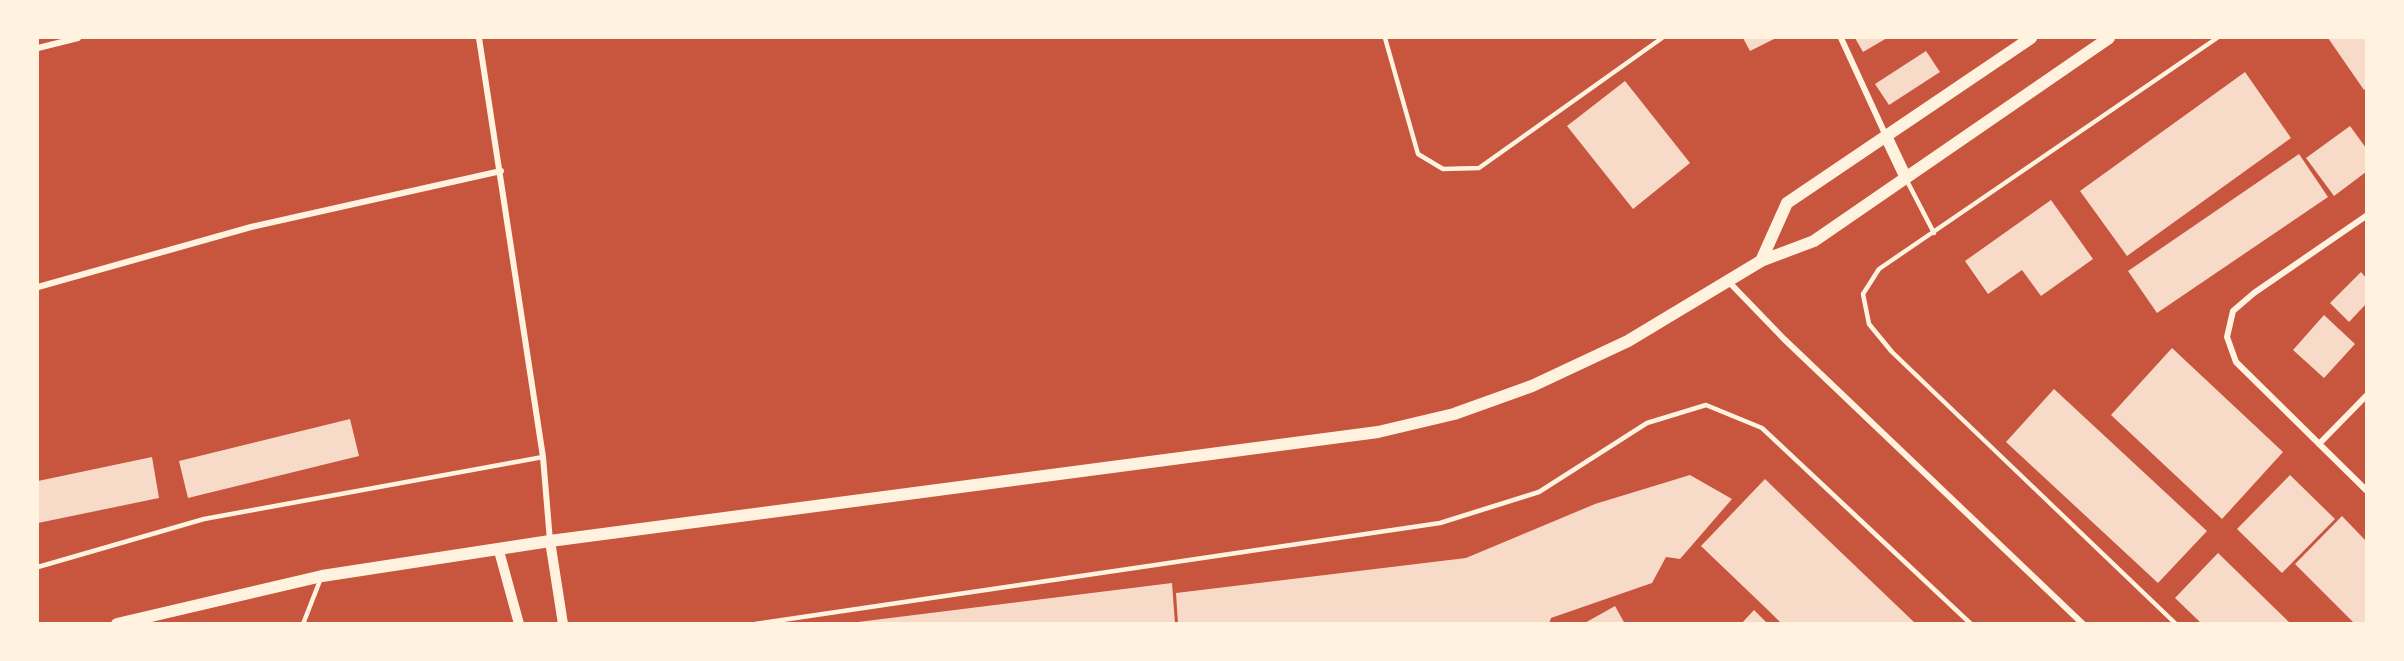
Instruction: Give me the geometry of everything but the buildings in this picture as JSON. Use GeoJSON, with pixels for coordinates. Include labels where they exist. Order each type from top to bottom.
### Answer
{"type":"FeatureCollection","features":[{"type":"Feature","properties":{"kind":"main road"},"geometry":{"type":"LineString","coordinates":[[1761,261],[1787,203],[2031,38]]}},
{"type":"Feature","properties":{"kind":"main road"},"geometry":{"type":"LineString","coordinates":[[117,624],[322,576],[550,542],[1378,432],[1454,414],[1532,386],[1628,341],[1761,261],[1814,241],[1905,176],[2109,38]]}},
{"type":"Feature","properties":{"kind":"main road"},"geometry":{"type":"LineString","coordinates":[[1886,136],[1905,176]]}},
{"type":"Feature","properties":{"kind":"street"},"geometry":{"type":"LineString","coordinates":[[38,48],[78,38]]}},
{"type":"Feature","properties":{"kind":"street"},"geometry":{"type":"LineString","coordinates":[[479,38],[543,457],[550,542],[562,624]]}},
{"type":"Feature","properties":{"kind":"street"},"geometry":{"type":"LineString","coordinates":[[1841,38],[1886,136]]}},
{"type":"Feature","properties":{"kind":"street"},"geometry":{"type":"LineString","coordinates":[[38,287],[251,227],[501,171]]}},
{"type":"Feature","properties":{"kind":"street"},"geometry":{"type":"LineString","coordinates":[[2367,216],[2233,311],[2227,337],[2236,362],[2367,490]]}},
{"type":"Feature","properties":{"kind":"street"},"geometry":{"type":"LineString","coordinates":[[1727,280],[1784,339],[2083,624]]}},
{"type":"Feature","properties":{"kind":"street"},"geometry":{"type":"LineString","coordinates":[[2319,444],[2367,396]]}},
{"type":"Feature","properties":{"kind":"street"},"geometry":{"type":"LineString","coordinates":[[499,551],[519,624]]}},
{"type":"Feature","properties":{"kind":"lane"},"geometry":{"type":"LineString","coordinates":[[1385,38],[1418,154],[1443,168],[1479,168],[1662,38]]}},
{"type":"Feature","properties":{"kind":"lane"},"geometry":{"type":"LineString","coordinates":[[2176,624],[1892,352],[1869,324],[1863,294],[1879,269],[2217,38]]}},
{"type":"Feature","properties":{"kind":"lane"},"geometry":{"type":"LineString","coordinates":[[1905,176],[1934,233]]}},
{"type":"Feature","properties":{"kind":"lane"},"geometry":{"type":"LineString","coordinates":[[755,624],[1440,524],[1539,492],[1647,423],[1706,405],[1762,428],[1971,624]]}},
{"type":"Feature","properties":{"kind":"lane"},"geometry":{"type":"LineString","coordinates":[[38,567],[204,519],[543,457]]}},
{"type":"Feature","properties":{"kind":"lane"},"geometry":{"type":"LineString","coordinates":[[303,624],[322,576]]}}]}
